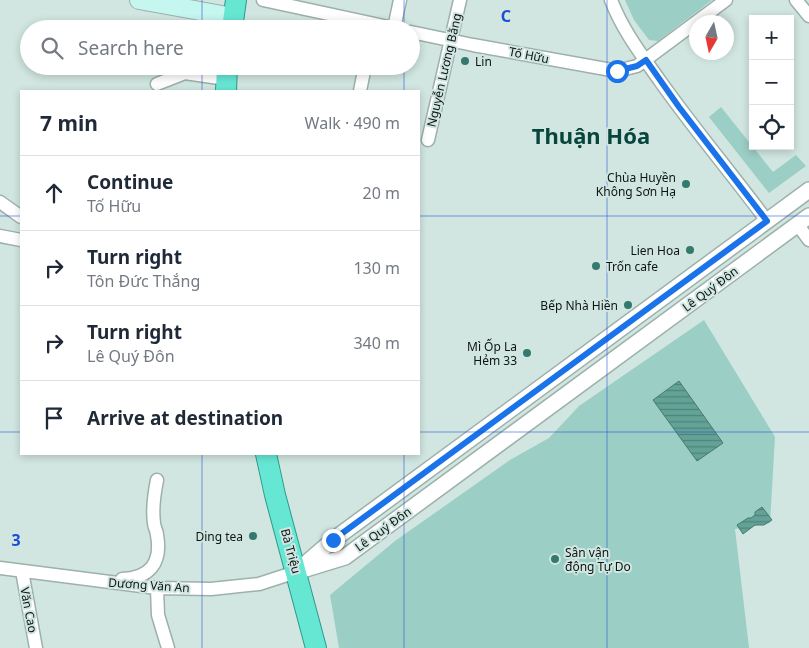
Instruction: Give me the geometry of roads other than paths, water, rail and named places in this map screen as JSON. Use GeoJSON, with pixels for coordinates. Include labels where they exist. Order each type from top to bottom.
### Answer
{"type":"FeatureCollection","features":[{"type":"Feature","properties":{"kind":"highway","name":"Bà Triệu"},"geometry":{"type":"LineString","coordinates":[[266,455],[316,648]]}},
{"type":"Feature","properties":{"kind":"main road"},"geometry":{"type":"LineString","coordinates":[[140,0],[234,15]]}},
{"type":"Feature","properties":{"kind":"street"},"geometry":{"type":"LineString","coordinates":[[263,0],[348,20]]}},
{"type":"Feature","properties":{"kind":"street"},"geometry":{"type":"LineString","coordinates":[[397,20],[400,0]]}},
{"type":"Feature","properties":{"kind":"street","name":"Nguyễn Lương Bằng"},"geometry":{"type":"LineString","coordinates":[[428,140],[460,0]]}},
{"type":"Feature","properties":{"kind":"street"},"geometry":{"type":"LineString","coordinates":[[611,0],[620,23],[679,107],[779,237]]}},
{"type":"Feature","properties":{"kind":"street","name":"Tố Hữu"},"geometry":{"type":"LineString","coordinates":[[420,34],[617,71],[637,66],[726,0]]}},
{"type":"Feature","properties":{"kind":"street"},"geometry":{"type":"LineString","coordinates":[[796,0],[809,16]]}},
{"type":"Feature","properties":{"kind":"street"},"geometry":{"type":"LineString","coordinates":[[157,84],[180,75]]}},
{"type":"Feature","properties":{"kind":"street"},"geometry":{"type":"LineString","coordinates":[[199,75],[226,79]]}},
{"type":"Feature","properties":{"kind":"street"},"geometry":{"type":"LineString","coordinates":[[360,90],[363,75]]}},
{"type":"Feature","properties":{"kind":"street","name":"Lê Quý Đôn"},"geometry":{"type":"LineString","coordinates":[[296,572],[333,540],[809,190]]}},
{"type":"Feature","properties":{"kind":"street"},"geometry":{"type":"LineString","coordinates":[[0,202],[20,216]]}},
{"type":"Feature","properties":{"kind":"street"},"geometry":{"type":"LineString","coordinates":[[0,214],[20,217]]}},
{"type":"Feature","properties":{"kind":"street"},"geometry":{"type":"LineString","coordinates":[[803,220],[809,240]]}},
{"type":"Feature","properties":{"kind":"street","name":"Lê Quý Đôn"},"geometry":{"type":"LineString","coordinates":[[296,572],[345,556],[803,220]]}},
{"type":"Feature","properties":{"kind":"street"},"geometry":{"type":"LineString","coordinates":[[0,236],[20,240]]}},
{"type":"Feature","properties":{"kind":"street"},"geometry":{"type":"LineString","coordinates":[[518,404],[531,420]]}},
{"type":"Feature","properties":{"kind":"street"},"geometry":{"type":"LineString","coordinates":[[102,582],[136,578],[145,574],[153,566],[157,558],[157,534],[154,526],[153,501],[157,480]]}},
{"type":"Feature","properties":{"kind":"street","name":"Dương Văn An"},"geometry":{"type":"LineString","coordinates":[[0,568],[156,588],[211,589],[259,584],[296,572]]}},
{"type":"Feature","properties":{"kind":"street","name":"Văn Cao"},"geometry":{"type":"LineString","coordinates":[[22,571],[36,648]]}},
{"type":"Feature","properties":{"kind":"street"},"geometry":{"type":"LineString","coordinates":[[156,588],[158,615],[168,648]]}},
{"type":"Feature","properties":{"kind":"place","name":"Lin"},"geometry":{"type":"Point","coordinates":[465,61]}},
{"type":"Feature","properties":{"kind":"place","name":"Chùa Huyền Không Sơn Hạ"},"geometry":{"type":"Point","coordinates":[686,184]}},
{"type":"Feature","properties":{"kind":"place","name":"Lien Hoa"},"geometry":{"type":"Point","coordinates":[690,250]}},
{"type":"Feature","properties":{"kind":"place","name":"Trốn cafe"},"geometry":{"type":"Point","coordinates":[596,266]}},
{"type":"Feature","properties":{"kind":"place","name":"Bếp Nhà Hiền"},"geometry":{"type":"Point","coordinates":[628,305]}},
{"type":"Feature","properties":{"kind":"place","name":"Mì Ốp La Hẻm 33"},"geometry":{"type":"Point","coordinates":[527,353]}},
{"type":"Feature","properties":{"kind":"place","name":"Ding tea"},"geometry":{"type":"Point","coordinates":[253,536]}},
{"type":"Feature","properties":{"kind":"place","name":"Sân vận động Tự Do"},"geometry":{"type":"Point","coordinates":[555,559]}},
{"type":"Feature","properties":{"kind":"district","name":"Thuận Hóa"},"geometry":{"type":"Point","coordinates":[591,135]}}]}
